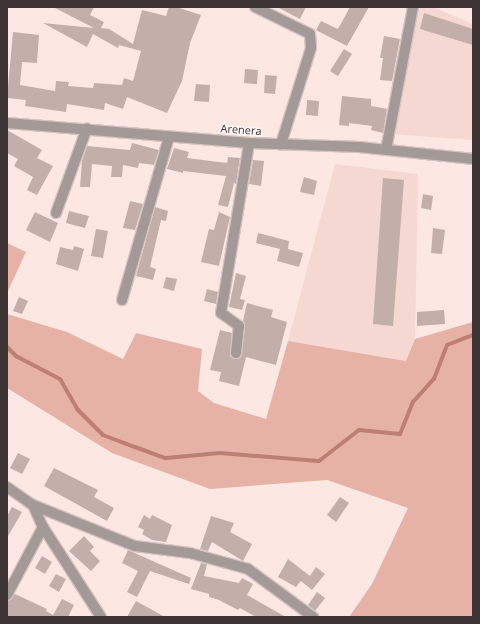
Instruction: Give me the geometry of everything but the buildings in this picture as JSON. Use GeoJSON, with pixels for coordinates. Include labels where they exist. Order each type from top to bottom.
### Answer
{"type":"FeatureCollection","features":[{"type":"Feature","properties":{"kind":"street"},"geometry":{"type":"LineString","coordinates":[[255,7],[310,34],[311,48],[281,144]]}},
{"type":"Feature","properties":{"kind":"street"},"geometry":{"type":"LineString","coordinates":[[386,150],[413,7]]}},
{"type":"Feature","properties":{"kind":"street","name":"Arenera"},"geometry":{"type":"LineString","coordinates":[[7,122],[87,128],[169,137],[249,143],[386,150],[473,159]]}},
{"type":"Feature","properties":{"kind":"street"},"geometry":{"type":"LineString","coordinates":[[56,213],[87,128]]}},
{"type":"Feature","properties":{"kind":"street"},"geometry":{"type":"LineString","coordinates":[[122,300],[169,137]]}},
{"type":"Feature","properties":{"kind":"street"},"geometry":{"type":"LineString","coordinates":[[236,354],[239,326],[221,313],[249,143]]}},
{"type":"Feature","properties":{"kind":"street"},"geometry":{"type":"LineString","coordinates":[[7,488],[33,505],[135,546],[190,553],[248,569],[313,617]]}},
{"type":"Feature","properties":{"kind":"street"},"geometry":{"type":"LineString","coordinates":[[33,505],[43,527],[101,617]]}},
{"type":"Feature","properties":{"kind":"street"},"geometry":{"type":"LineString","coordinates":[[7,595],[43,527]]}},
{"type":"Feature","properties":{"kind":"shaded area"},"geometry":{"type":"Polygon","coordinates":[[[420,7],[433,7],[473,24],[473,140],[391,134],[420,7]]]}},
{"type":"Feature","properties":{"kind":"shaded area"},"geometry":{"type":"Polygon","coordinates":[[[335,164],[418,174],[415,339],[406,361],[288,341],[335,164]]]}},
{"type":"Feature","properties":{"kind":"shaded area"},"geometry":{"type":"Polygon","coordinates":[[[7,243],[26,252],[7,293],[7,243]]]}},
{"type":"Feature","properties":{"kind":"shaded area"},"geometry":{"type":"Polygon","coordinates":[[[7,314],[67,332],[123,359],[136,333],[202,349],[198,391],[214,403],[266,419],[288,341],[406,361],[415,339],[473,322],[473,617],[349,617],[372,584],[408,508],[327,480],[210,489],[112,453],[7,388],[7,314]]]}},
{"type":"Feature","properties":{"kind":"waterway"},"geometry":{"type":"LineString","coordinates":[[7,347],[16,356],[60,379],[78,410],[103,435],[135,447],[166,458],[220,453],[319,461],[359,430],[400,434],[413,402],[434,379],[447,345],[473,335]]}}]}
